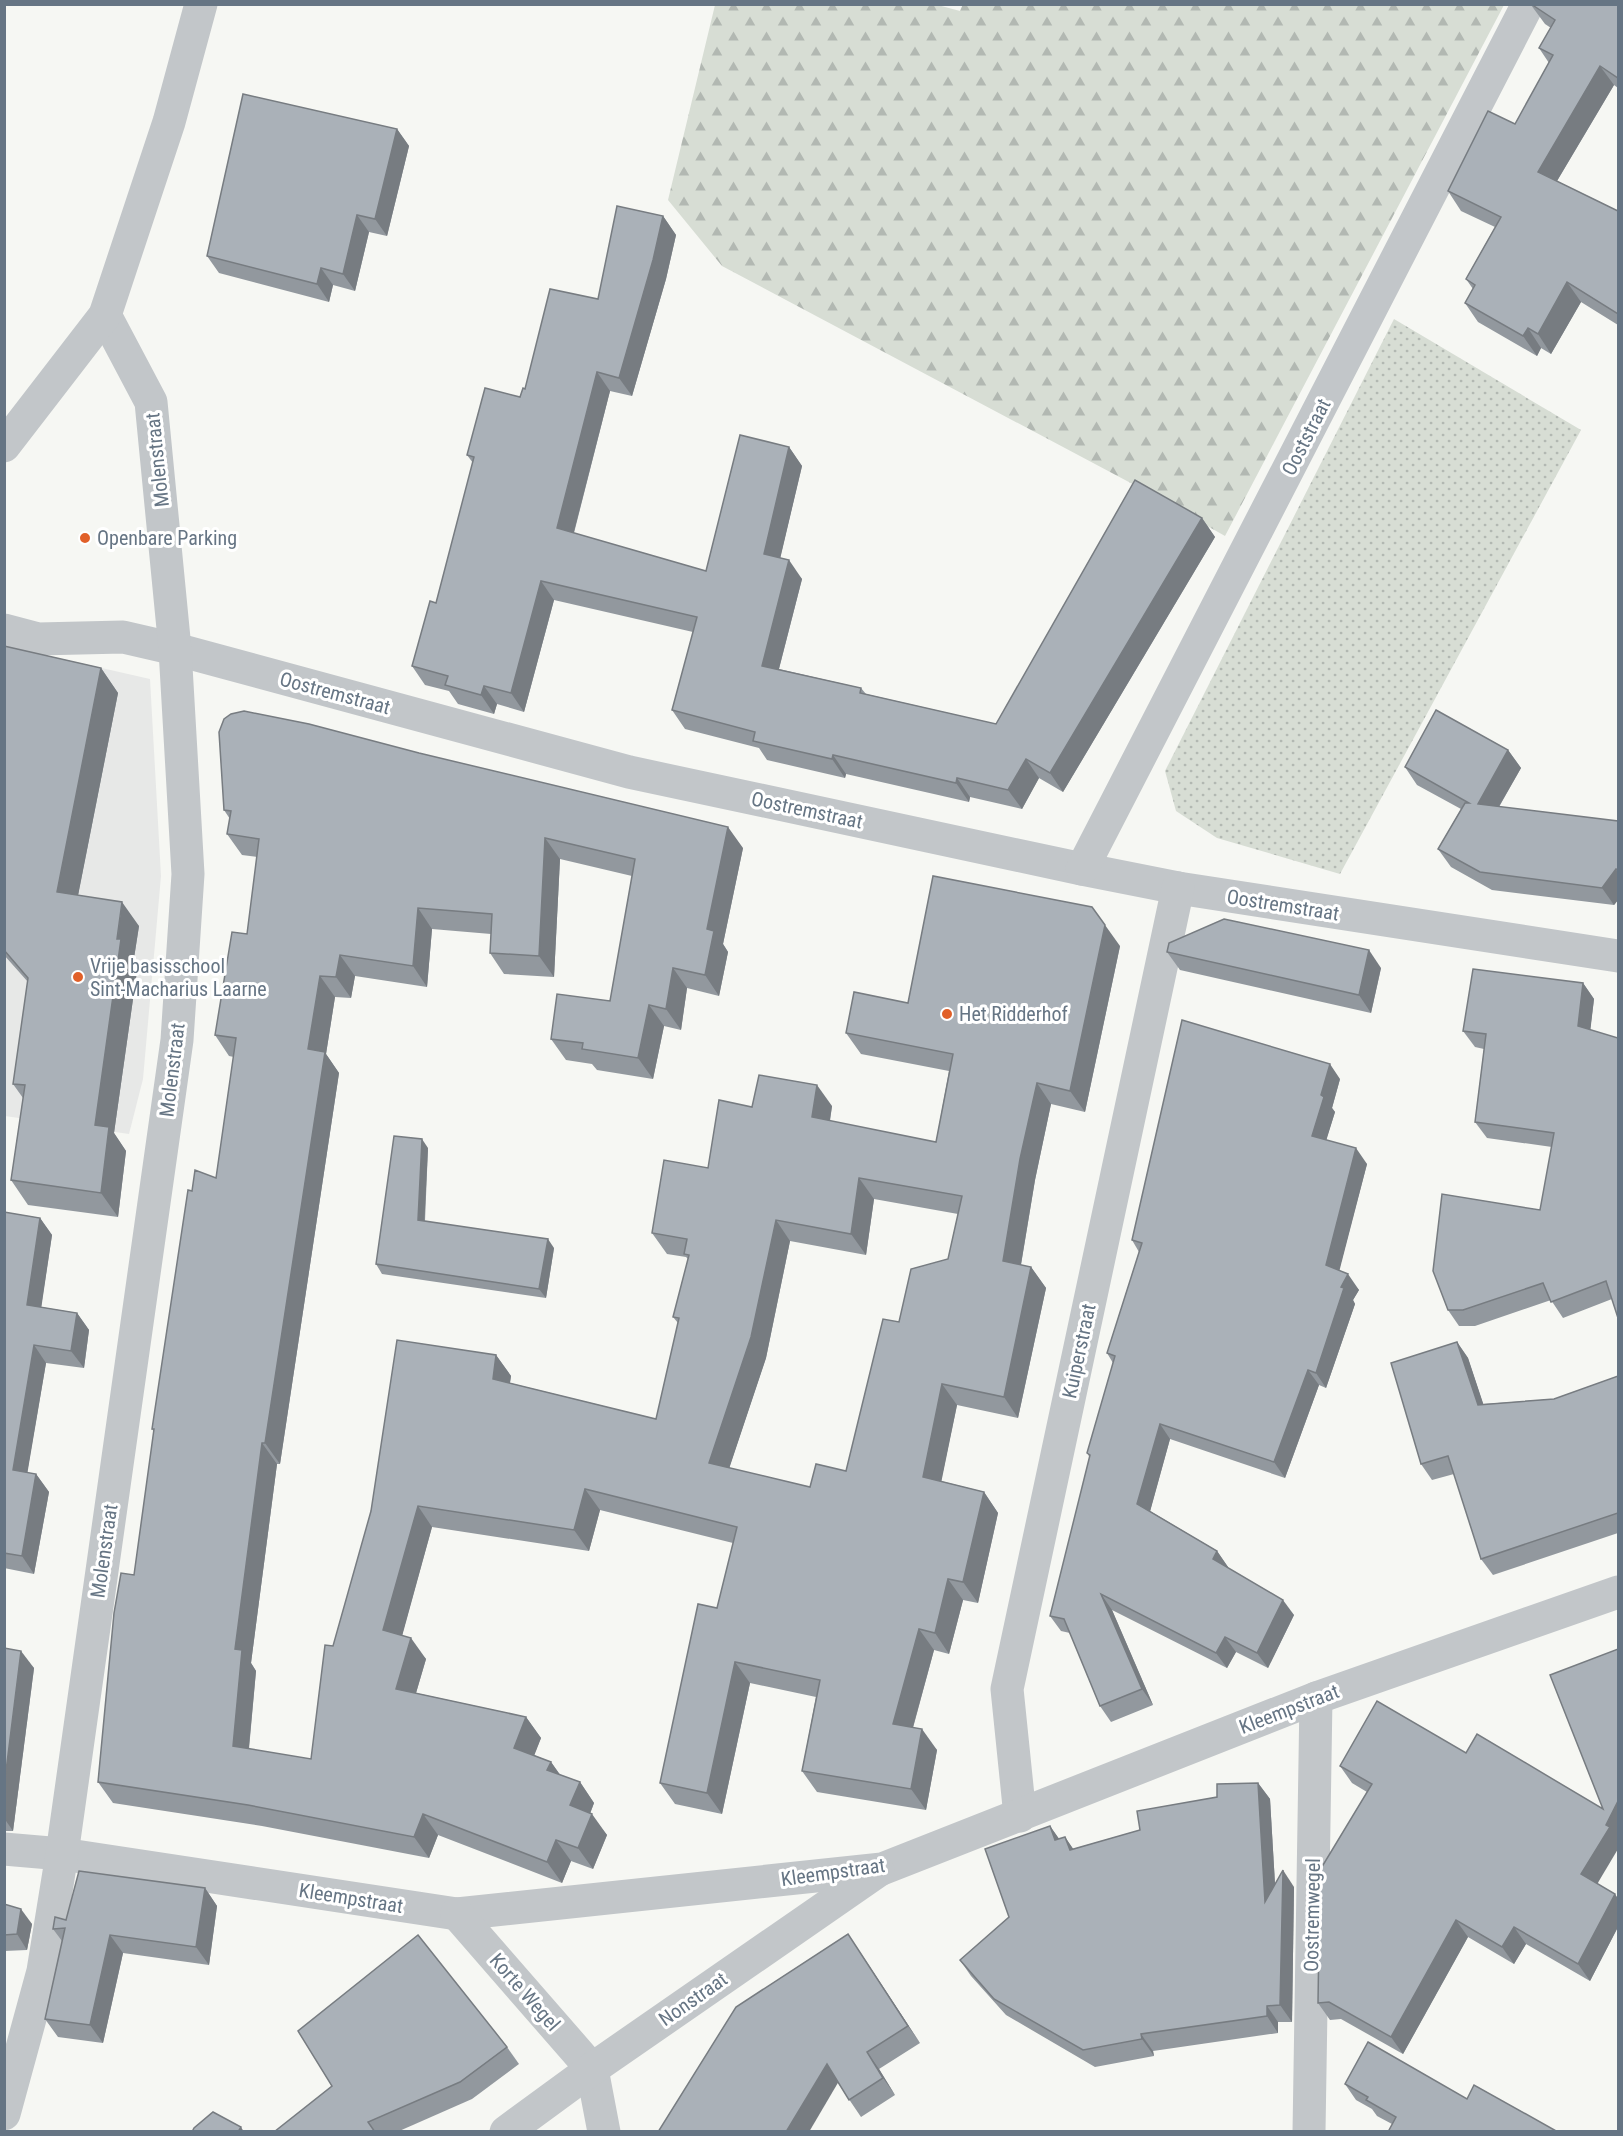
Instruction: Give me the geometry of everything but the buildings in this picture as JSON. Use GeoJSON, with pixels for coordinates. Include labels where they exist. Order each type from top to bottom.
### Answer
{"type":"FeatureCollection","features":[{"type":"Feature","properties":{"kind":"street"},"geometry":{"type":"LineString","coordinates":[[4,446],[105,315],[169,122],[201,4]]}},
{"type":"Feature","properties":{"kind":"street","name":"Ooststraat"},"geometry":{"type":"LineString","coordinates":[[1082,869],[1528,4]]}},
{"type":"Feature","properties":{"kind":"street","name":"Molenstraat"},"geometry":{"type":"LineString","coordinates":[[4,2114],[43,1971],[62,1854],[177,1040],[188,874],[176,650],[151,402],[105,315]]}},
{"type":"Feature","properties":{"kind":"street","name":"Oostremstraat"},"geometry":{"type":"LineString","coordinates":[[4,630],[38,639],[123,637],[629,772],[1082,869],[1178,888],[1618,956]]}},
{"type":"Feature","properties":{"kind":"street","name":"Kuiperstraat"},"geometry":{"type":"LineString","coordinates":[[1020,1816],[1007,1689],[1178,888]]}},
{"type":"Feature","properties":{"kind":"street","name":"Kleempstraat"},"geometry":{"type":"LineString","coordinates":[[4,1849],[62,1854],[457,1914],[882,1869],[1316,1698],[1618,1592]]}},
{"type":"Feature","properties":{"kind":"street","name":"Oostremwegel"},"geometry":{"type":"LineString","coordinates":[[1309,2132],[1316,1698]]}},
{"type":"Feature","properties":{"kind":"street","name":"Nonstraat"},"geometry":{"type":"LineString","coordinates":[[506,2132],[592,2069],[882,1869]]}},
{"type":"Feature","properties":{"kind":"street","name":"Korte Wegel"},"geometry":{"type":"LineString","coordinates":[[457,1914],[592,2069]]}},
{"type":"Feature","properties":{"kind":"street"},"geometry":{"type":"LineString","coordinates":[[592,2069],[604,2132]]}},
{"type":"Feature","properties":{"kind":"shaded area","name":"Vrije basisschool Sint-Macharius Laarne"},"geometry":{"type":"Polygon","coordinates":[[[5,646],[150,679],[161,876],[143,1079],[129,1134],[5,1116],[5,646]]]}},
{"type":"Feature","properties":{"kind":"green space"},"geometry":{"type":"Polygon","coordinates":[[[934,4],[960,11],[963,4],[1504,5],[1225,536],[1142,489],[722,266],[668,200],[715,5],[934,4]]]}},
{"type":"Feature","properties":{"kind":"green space"},"geometry":{"type":"Polygon","coordinates":[[[1394,319],[1581,430],[1340,874],[1217,838],[1176,811],[1165,771],[1394,319]]]}},
{"type":"Feature","properties":{"kind":"place","name":"Openbare Parking"},"geometry":{"type":"Point","coordinates":[85,538]}},
{"type":"Feature","properties":{"kind":"place","name":"Vrije basisschool Sint-Macharius Laarne"},"geometry":{"type":"Point","coordinates":[78,977]}},
{"type":"Feature","properties":{"kind":"place","name":"Het Ridderhof"},"geometry":{"type":"Point","coordinates":[947,1014]}}]}
